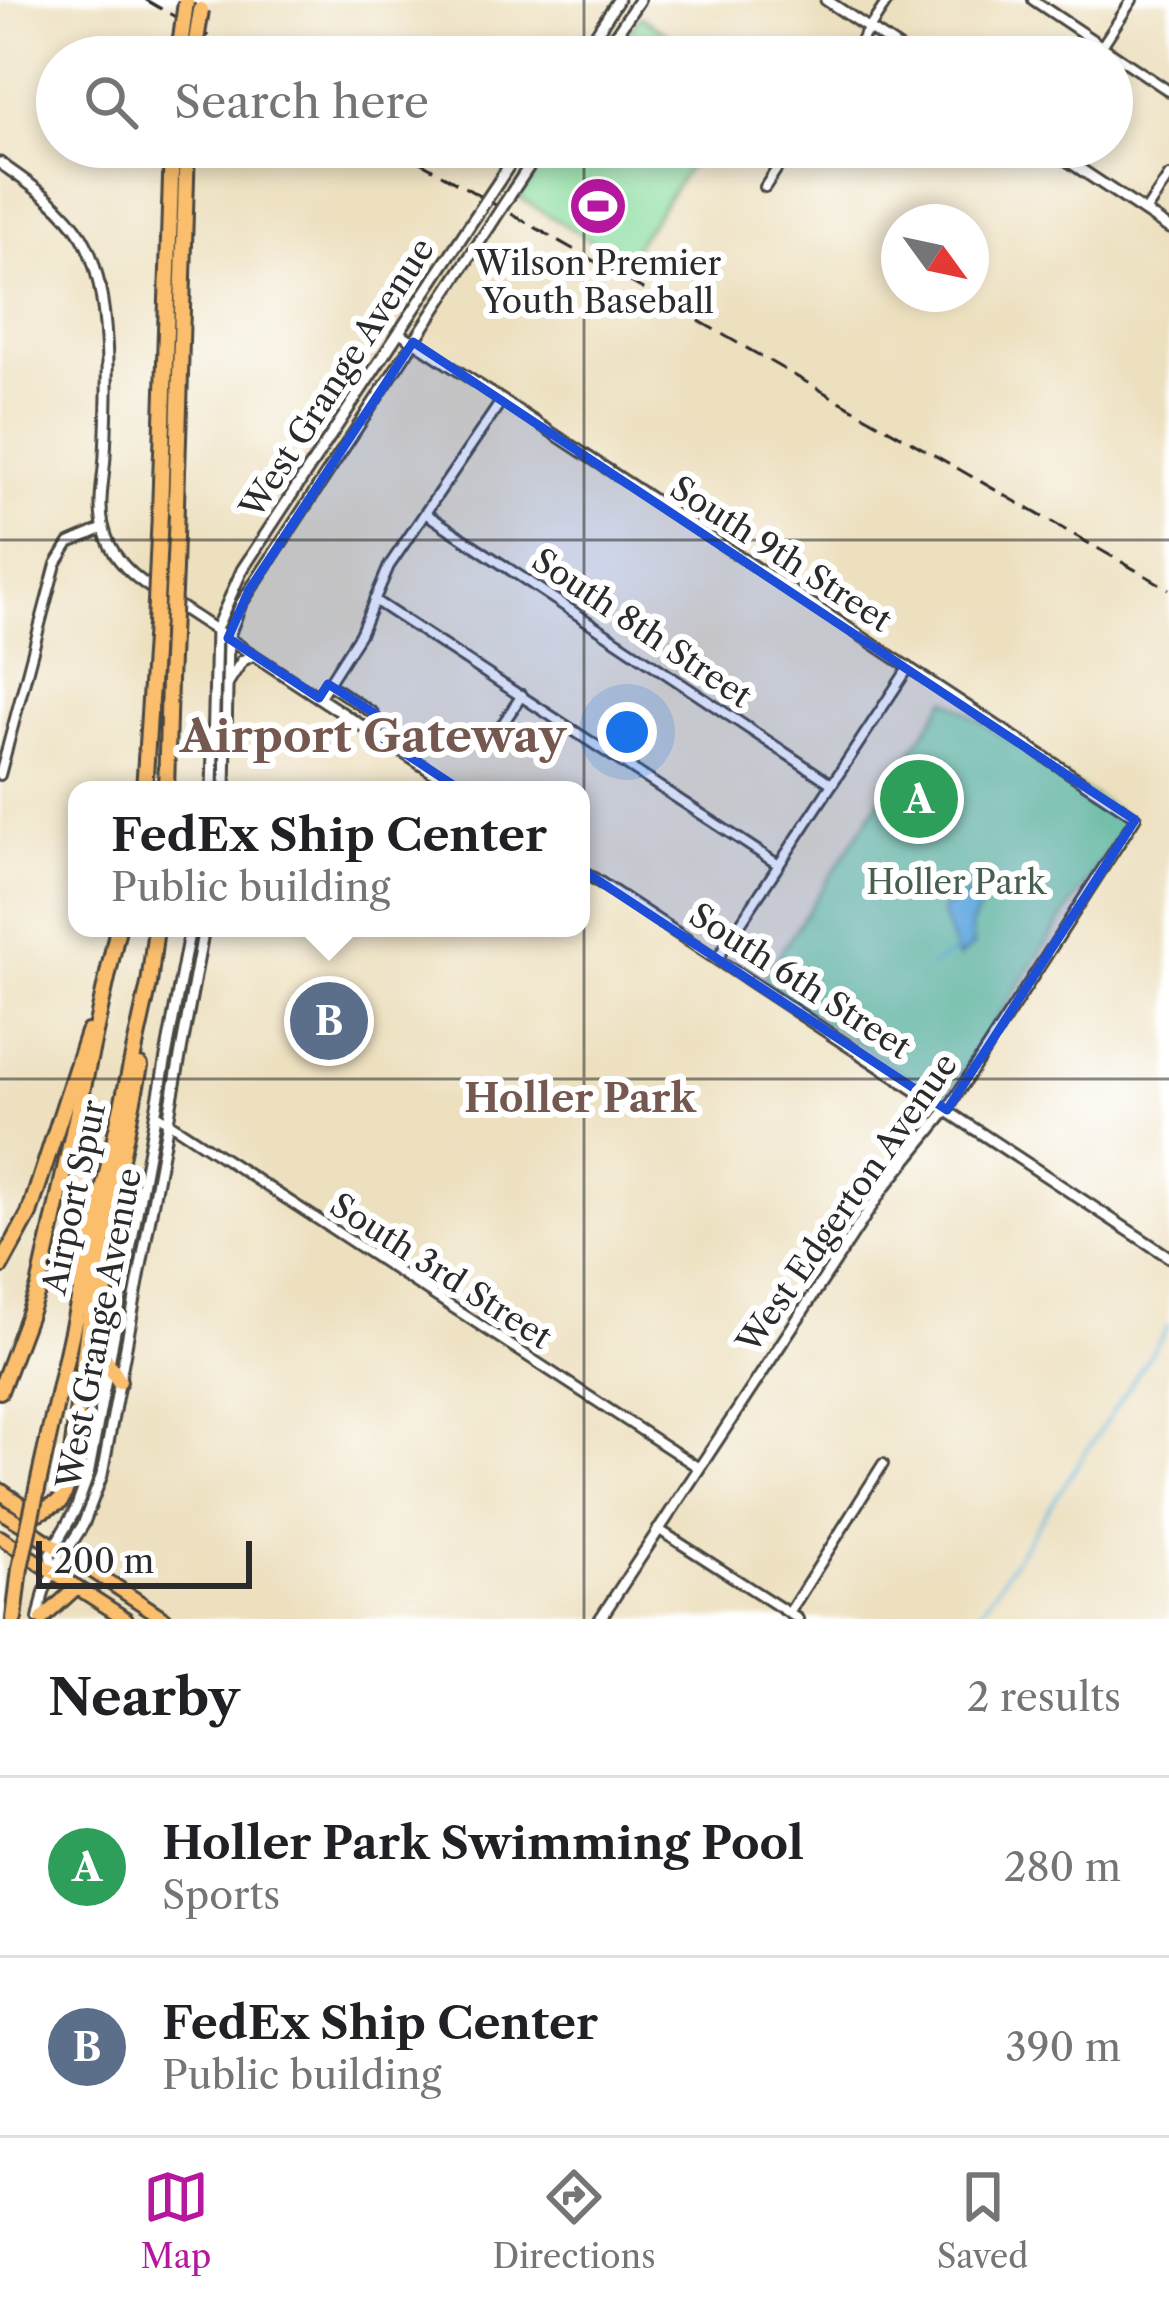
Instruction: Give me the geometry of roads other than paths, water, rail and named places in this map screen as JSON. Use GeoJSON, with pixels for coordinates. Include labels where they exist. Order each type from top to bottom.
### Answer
{"type":"FeatureCollection","features":[{"type":"Feature","properties":{"kind":"highway"},"geometry":{"type":"LineString","coordinates":[[182,36],[194,3]]}},
{"type":"Feature","properties":{"kind":"highway"},"geometry":{"type":"LineString","coordinates":[[194,3],[195,36]]}},
{"type":"Feature","properties":{"kind":"highway"},"geometry":{"type":"LineString","coordinates":[[145,781],[160,513],[171,168]]}},
{"type":"Feature","properties":{"kind":"highway"},"geometry":{"type":"LineString","coordinates":[[166,781],[186,168]]}},
{"type":"Feature","properties":{"kind":"highway","name":"Airport Spur"},"geometry":{"type":"LineString","coordinates":[[0,1391],[39,1286],[116,937]]}},
{"type":"Feature","properties":{"kind":"highway","name":"Airport Spur"},"geometry":{"type":"LineString","coordinates":[[14,1619],[37,1489],[149,984],[155,937]]}},
{"type":"Feature","properties":{"kind":"highway"},"geometry":{"type":"LineString","coordinates":[[0,1267],[29,1214],[107,970]]}},
{"type":"Feature","properties":{"kind":"highway"},"geometry":{"type":"LineString","coordinates":[[0,1491],[33,1510],[53,1508],[65,1494],[91,1303],[140,1065],[149,984]]}},
{"type":"Feature","properties":{"kind":"highway"},"geometry":{"type":"LineString","coordinates":[[117,1182],[98,1335],[99,1349],[119,1381]]}},
{"type":"Feature","properties":{"kind":"main road"},"geometry":{"type":"LineString","coordinates":[[0,1510],[165,1619]]}},
{"type":"Feature","properties":{"kind":"main road"},"geometry":{"type":"LineString","coordinates":[[0,1537],[23,1558],[126,1619]]}},
{"type":"Feature","properties":{"kind":"main road"},"geometry":{"type":"LineString","coordinates":[[40,1619],[77,1587]]}},
{"type":"Feature","properties":{"kind":"street"},"geometry":{"type":"LineString","coordinates":[[597,36],[618,0]]}},
{"type":"Feature","properties":{"kind":"street"},"geometry":{"type":"LineString","coordinates":[[615,36],[639,0]]}},
{"type":"Feature","properties":{"kind":"street"},"geometry":{"type":"LineString","coordinates":[[826,0],[881,36]]}},
{"type":"Feature","properties":{"kind":"street"},"geometry":{"type":"LineString","coordinates":[[864,36],[888,0]]}},
{"type":"Feature","properties":{"kind":"street"},"geometry":{"type":"LineString","coordinates":[[1033,0],[1087,36]]}},
{"type":"Feature","properties":{"kind":"street"},"geometry":{"type":"LineString","coordinates":[[1109,36],[1132,0]]}},
{"type":"Feature","properties":{"kind":"street"},"geometry":{"type":"LineString","coordinates":[[1133,67],[1169,91]]}},
{"type":"Feature","properties":{"kind":"street"},"geometry":{"type":"LineString","coordinates":[[0,164],[64,212],[81,236],[99,278],[105,456],[100,501],[113,551],[128,571],[446,781]]}},
{"type":"Feature","properties":{"kind":"street","name":"West Grange Avenue"},"geometry":{"type":"LineString","coordinates":[[212,781],[216,629],[242,570],[507,168]]}},
{"type":"Feature","properties":{"kind":"street","name":"West Grange Avenue"},"geometry":{"type":"LineString","coordinates":[[225,781],[228,638],[256,579],[528,168]]}},
{"type":"Feature","properties":{"kind":"street"},"geometry":{"type":"LineString","coordinates":[[765,187],[777,168]]}},
{"type":"Feature","properties":{"kind":"street"},"geometry":{"type":"LineString","coordinates":[[1079,168],[1169,229]]}},
{"type":"Feature","properties":{"kind":"street"},"geometry":{"type":"LineString","coordinates":[[1145,212],[1169,176]]}},
{"type":"Feature","properties":{"kind":"street","name":"South 9th Street"},"geometry":{"type":"LineString","coordinates":[[399,332],[1136,817]]}},
{"type":"Feature","properties":{"kind":"street"},"geometry":{"type":"LineString","coordinates":[[319,698],[360,634],[389,566],[502,400]]}},
{"type":"Feature","properties":{"kind":"street"},"geometry":{"type":"LineString","coordinates":[[320,452],[334,462]]}},
{"type":"Feature","properties":{"kind":"street","name":"South 8th Street"},"geometry":{"type":"LineString","coordinates":[[425,514],[832,784]]}},
{"type":"Feature","properties":{"kind":"street"},"geometry":{"type":"LineString","coordinates":[[0,775],[56,564],[69,543],[104,528]]}},
{"type":"Feature","properties":{"kind":"street"},"geometry":{"type":"LineString","coordinates":[[242,570],[256,579]]}},
{"type":"Feature","properties":{"kind":"street"},"geometry":{"type":"LineString","coordinates":[[374,600],[779,865]]}},
{"type":"Feature","properties":{"kind":"street"},"geometry":{"type":"LineString","coordinates":[[226,686],[242,661],[254,655]]}},
{"type":"Feature","properties":{"kind":"street"},"geometry":{"type":"LineString","coordinates":[[717,959],[909,667]]}},
{"type":"Feature","properties":{"kind":"street"},"geometry":{"type":"LineString","coordinates":[[328,683],[375,716],[370,731]]}},
{"type":"Feature","properties":{"kind":"street"},"geometry":{"type":"LineString","coordinates":[[496,734],[521,695]]}},
{"type":"Feature","properties":{"kind":"street","name":"West Edgerton Avenue"},"geometry":{"type":"LineString","coordinates":[[600,1619],[883,1189],[946,1110],[1136,817]]}},
{"type":"Feature","properties":{"kind":"street","name":"South 6th Street"},"geometry":{"type":"LineString","coordinates":[[590,876],[1169,1257]]}},
{"type":"Feature","properties":{"kind":"street","name":"West Grange Avenue"},"geometry":{"type":"LineString","coordinates":[[53,1572],[86,1483],[188,937]]}},
{"type":"Feature","properties":{"kind":"street","name":"West Grange Avenue"},"geometry":{"type":"LineString","coordinates":[[60,1550],[96,1496],[202,937]]}},
{"type":"Feature","properties":{"kind":"street"},"geometry":{"type":"LineString","coordinates":[[165,1064],[178,1066]]}},
{"type":"Feature","properties":{"kind":"street","name":"South 3rd Street"},"geometry":{"type":"LineString","coordinates":[[156,1114],[699,1468]]}},
{"type":"Feature","properties":{"kind":"street"},"geometry":{"type":"LineString","coordinates":[[658,1529],[794,1616],[883,1464]]}},
{"type":"Feature","properties":{"kind":"street"},"geometry":{"type":"LineString","coordinates":[[40,1619],[53,1572]]}},
{"type":"Feature","properties":{"kind":"water"},"geometry":{"type":"Polygon","coordinates":[[[973,891],[980,897],[980,908],[971,925],[973,946],[958,958],[941,911],[973,891]]]}},
{"type":"Feature","properties":{"kind":"waterway"},"geometry":{"type":"LineString","coordinates":[[929,968],[958,949]]}},
{"type":"Feature","properties":{"kind":"waterway"},"geometry":{"type":"LineString","coordinates":[[976,1619],[1169,1326]]}},
{"type":"Feature","properties":{"kind":"railway"},"geometry":{"type":"LineString","coordinates":[[146,0],[209,36]]}},
{"type":"Feature","properties":{"kind":"railway"},"geometry":{"type":"LineString","coordinates":[[431,168],[1169,589]]}},
{"type":"Feature","properties":{"kind":"place","name":"Wilson Premier Youth Baseball"},"geometry":{"type":"Point","coordinates":[598,206]}},
{"type":"Feature","properties":{"kind":"place","name":"Holler Park Swimming Pool"},"geometry":{"type":"Point","coordinates":[919,799]}},
{"type":"Feature","properties":{"kind":"place","name":"FedEx Ship Center"},"geometry":{"type":"Point","coordinates":[329,1021]}},
{"type":"Feature","properties":{"kind":"district","name":"Airport Gateway"},"geometry":{"type":"Point","coordinates":[373,736]}},
{"type":"Feature","properties":{"kind":"district","name":"Holler Park"},"geometry":{"type":"Point","coordinates":[580,1098]}}]}
